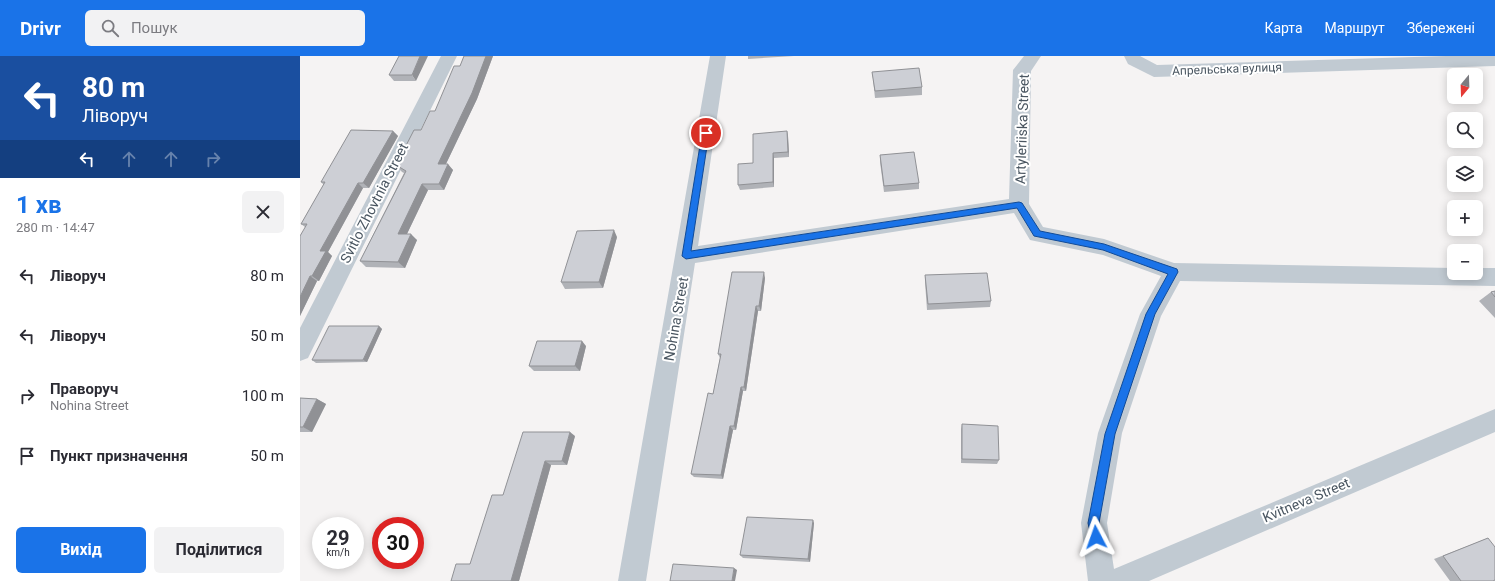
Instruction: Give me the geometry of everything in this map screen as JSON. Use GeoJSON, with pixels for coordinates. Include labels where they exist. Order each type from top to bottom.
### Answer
{"type":"FeatureCollection","features":[{"type":"Feature","properties":{"kind":"street","name":"Svitlo Zhovtnia Street"},"geometry":{"type":"LineString","coordinates":[[300,351],[449,56]]}},
{"type":"Feature","properties":{"kind":"street","name":"Nohina Street"},"geometry":{"type":"LineString","coordinates":[[632,581],[718,56]]}},
{"type":"Feature","properties":{"kind":"street","name":"Artyleriiska Street"},"geometry":{"type":"LineString","coordinates":[[1019,205],[1022,70],[1033,56]]}},
{"type":"Feature","properties":{"kind":"street","name":"Апрельська вулиця"},"geometry":{"type":"LineString","coordinates":[[1132,56],[1134,60],[1154,71],[1495,60]]}},
{"type":"Feature","properties":{"kind":"street"},"geometry":{"type":"LineString","coordinates":[[686,256],[1019,205],[1037,234],[1104,247],[1174,272],[1495,277]]}},
{"type":"Feature","properties":{"kind":"street"},"geometry":{"type":"LineString","coordinates":[[1102,581],[1094,523],[1110,434],[1151,314],[1174,272]]}},
{"type":"Feature","properties":{"kind":"street","name":"Kvitneva Street"},"geometry":{"type":"LineString","coordinates":[[1117,581],[1495,420]]}},
{"type":"Feature","properties":{"kind":"building"},"geometry":{"type":"Polygon","coordinates":[[[399,56],[420,56],[412,75],[389,75],[399,56]]]}},
{"type":"Feature","properties":{"kind":"building"},"geometry":{"type":"Polygon","coordinates":[[[464,56],[486,56],[472,93],[438,164],[448,164],[439,184],[422,184],[398,234],[411,234],[398,262],[360,261],[406,171],[396,165],[414,130],[421,130],[430,111],[435,111],[454,66],[460,66],[464,56]]]}},
{"type":"Feature","properties":{"kind":"building"},"geometry":{"type":"Polygon","coordinates":[[[919,68],[922,87],[875,91],[872,72],[919,68]]]}},
{"type":"Feature","properties":{"kind":"building"},"geometry":{"type":"Polygon","coordinates":[[[351,130],[393,131],[363,183],[358,183],[320,251],[326,251],[312,276],[310,276],[300,297],[300,236],[307,224],[301,224],[325,182],[321,182],[351,130]]]}},
{"type":"Feature","properties":{"kind":"building"},"geometry":{"type":"Polygon","coordinates":[[[787,131],[788,152],[773,153],[773,182],[738,185],[738,164],[753,163],[753,134],[787,131]]]}},
{"type":"Feature","properties":{"kind":"building"},"geometry":{"type":"Polygon","coordinates":[[[914,152],[919,183],[884,186],[880,155],[914,152]]]}},
{"type":"Feature","properties":{"kind":"building"},"geometry":{"type":"Polygon","coordinates":[[[614,230],[599,282],[561,282],[577,231],[614,230]]]}},
{"type":"Feature","properties":{"kind":"building"},"geometry":{"type":"Polygon","coordinates":[[[732,272],[764,272],[759,306],[756,306],[744,387],[741,387],[734,426],[730,426],[721,475],[691,474],[708,393],[713,394],[721,354],[718,354],[732,272]]]}},
{"type":"Feature","properties":{"kind":"building"},"geometry":{"type":"Polygon","coordinates":[[[987,273],[991,301],[928,304],[925,275],[987,273]]]}},
{"type":"Feature","properties":{"kind":"building"},"geometry":{"type":"Polygon","coordinates":[[[1495,291],[1495,297],[1491,292],[1495,291]]]}},
{"type":"Feature","properties":{"kind":"building"},"geometry":{"type":"Polygon","coordinates":[[[329,326],[379,326],[363,360],[312,360],[329,326]]]}},
{"type":"Feature","properties":{"kind":"building"},"geometry":{"type":"Polygon","coordinates":[[[537,341],[582,341],[575,366],[529,366],[537,341]]]}},
{"type":"Feature","properties":{"kind":"building"},"geometry":{"type":"Polygon","coordinates":[[[300,398],[317,399],[303,427],[300,427],[300,398]]]}},
{"type":"Feature","properties":{"kind":"building"},"geometry":{"type":"Polygon","coordinates":[[[962,424],[998,426],[999,460],[962,459],[962,424]]]}},
{"type":"Feature","properties":{"kind":"building"},"geometry":{"type":"Polygon","coordinates":[[[523,432],[570,432],[562,461],[545,461],[511,581],[451,581],[456,564],[470,564],[492,495],[503,495],[523,432]]]}},
{"type":"Feature","properties":{"kind":"building"},"geometry":{"type":"Polygon","coordinates":[[[747,517],[813,520],[808,559],[740,555],[747,517]]]}},
{"type":"Feature","properties":{"kind":"building"},"geometry":{"type":"Polygon","coordinates":[[[1488,538],[1495,547],[1495,580],[1461,581],[1443,556],[1488,538]]]}},
{"type":"Feature","properties":{"kind":"building"},"geometry":{"type":"Polygon","coordinates":[[[673,564],[734,568],[732,581],[670,581],[673,564]]]}},
{"type":"Feature","properties":{"kind":"route"},"geometry":{"type":"LineString","coordinates":[[706,133],[686,256],[1019,205],[1037,234],[1104,247],[1174,272],[1151,314],[1110,434],[1094,523],[1096,537]]}}]}
